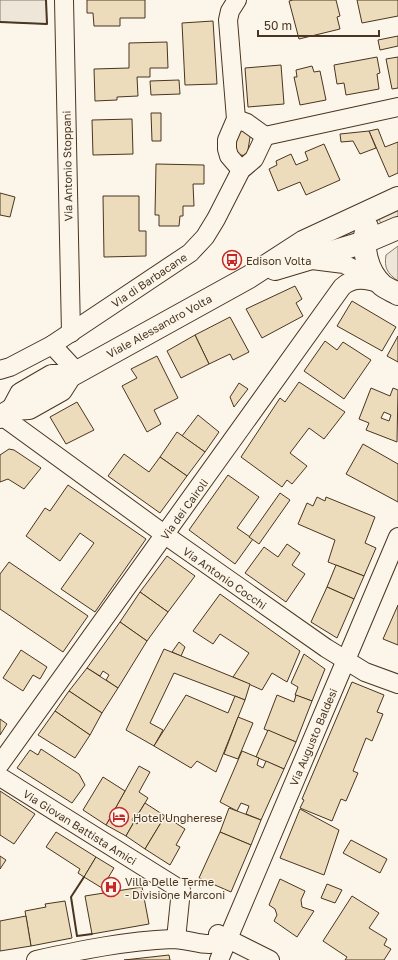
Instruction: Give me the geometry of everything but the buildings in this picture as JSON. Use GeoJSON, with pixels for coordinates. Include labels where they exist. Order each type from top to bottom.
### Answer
{"type":"FeatureCollection","features":[{"type":"Feature","properties":{"kind":"main road"},"geometry":{"type":"LineString","coordinates":[[298,254],[324,231],[398,198]]}},
{"type":"Feature","properties":{"kind":"main road"},"geometry":{"type":"LineString","coordinates":[[378,207],[368,225],[364,242],[370,267],[390,289]]}},
{"type":"Feature","properties":{"kind":"main road"},"geometry":{"type":"LineString","coordinates":[[298,254],[364,242],[398,228]]}},
{"type":"Feature","properties":{"kind":"main road","name":"Viale Alessandro Volta"},"geometry":{"type":"LineString","coordinates":[[5,414],[21,394],[52,376],[74,374],[249,278],[298,254]]}},
{"type":"Feature","properties":{"kind":"street","name":"Via Antonio Stoppani"},"geometry":{"type":"LineString","coordinates":[[64,0],[71,333]]}},
{"type":"Feature","properties":{"kind":"street"},"geometry":{"type":"LineString","coordinates":[[236,0],[230,11],[228,20],[236,119],[228,140],[227,149],[229,156],[241,170]]}},
{"type":"Feature","properties":{"kind":"street"},"geometry":{"type":"LineString","coordinates":[[236,119],[265,136],[398,107]]}},
{"type":"Feature","properties":{"kind":"street","name":"Via di Barbacane"},"geometry":{"type":"LineString","coordinates":[[0,370],[10,367],[71,333],[190,253],[205,237],[241,170],[254,159],[265,136]]}},
{"type":"Feature","properties":{"kind":"street"},"geometry":{"type":"LineString","coordinates":[[298,254],[344,264],[390,289]]}},
{"type":"Feature","properties":{"kind":"street","name":"Via dei Cairoli"},"geometry":{"type":"LineString","coordinates":[[0,764],[166,535],[342,287],[351,281],[369,280],[390,289]]}},
{"type":"Feature","properties":{"kind":"street"},"geometry":{"type":"LineString","coordinates":[[52,344],[74,374]]}},
{"type":"Feature","properties":{"kind":"street","name":"Via Antonio Cocchi"},"geometry":{"type":"LineString","coordinates":[[5,414],[166,535],[345,661],[365,672],[398,684]]}},
{"type":"Feature","properties":{"kind":"street","name":"Via Augusto Baldesi"},"geometry":{"type":"LineString","coordinates":[[219,960],[398,537]]}},
{"type":"Feature","properties":{"kind":"street","name":"Via Giovan Battista Amici"},"geometry":{"type":"LineString","coordinates":[[0,776],[181,890],[176,939]]}},
{"type":"Feature","properties":{"kind":"street"},"geometry":{"type":"LineString","coordinates":[[36,960],[122,943],[176,939],[214,945],[228,938],[270,960]]}},
{"type":"Feature","properties":{"kind":"shaded area"},"geometry":{"type":"Polygon","coordinates":[[[0,0],[46,0],[47,24],[0,22],[0,0]]]}},
{"type":"Feature","properties":{"kind":"shaded area"},"geometry":{"type":"Polygon","coordinates":[[[398,205],[398,219],[382,224],[378,219],[398,205]]]}},
{"type":"Feature","properties":{"kind":"shaded area"},"geometry":{"type":"Polygon","coordinates":[[[398,246],[398,281],[389,273],[385,263],[386,255],[398,246]]]}},
{"type":"Feature","properties":{"kind":"wall"},"geometry":{"type":"LineString","coordinates":[[0,22],[47,24],[46,0]]}},
{"type":"Feature","properties":{"kind":"wall"},"geometry":{"type":"LineString","coordinates":[[84,877],[71,897],[77,936],[92,934]]}},
{"type":"Feature","properties":{"kind":"place","name":"Edison Volta"},"geometry":{"type":"Point","coordinates":[232,260]}},
{"type":"Feature","properties":{"kind":"place","name":"Hotel Ungherese"},"geometry":{"type":"Point","coordinates":[119,817]}},
{"type":"Feature","properties":{"kind":"place","name":"Villa Delle Terme - Divisione Marconi"},"geometry":{"type":"Point","coordinates":[111,887]}}]}
